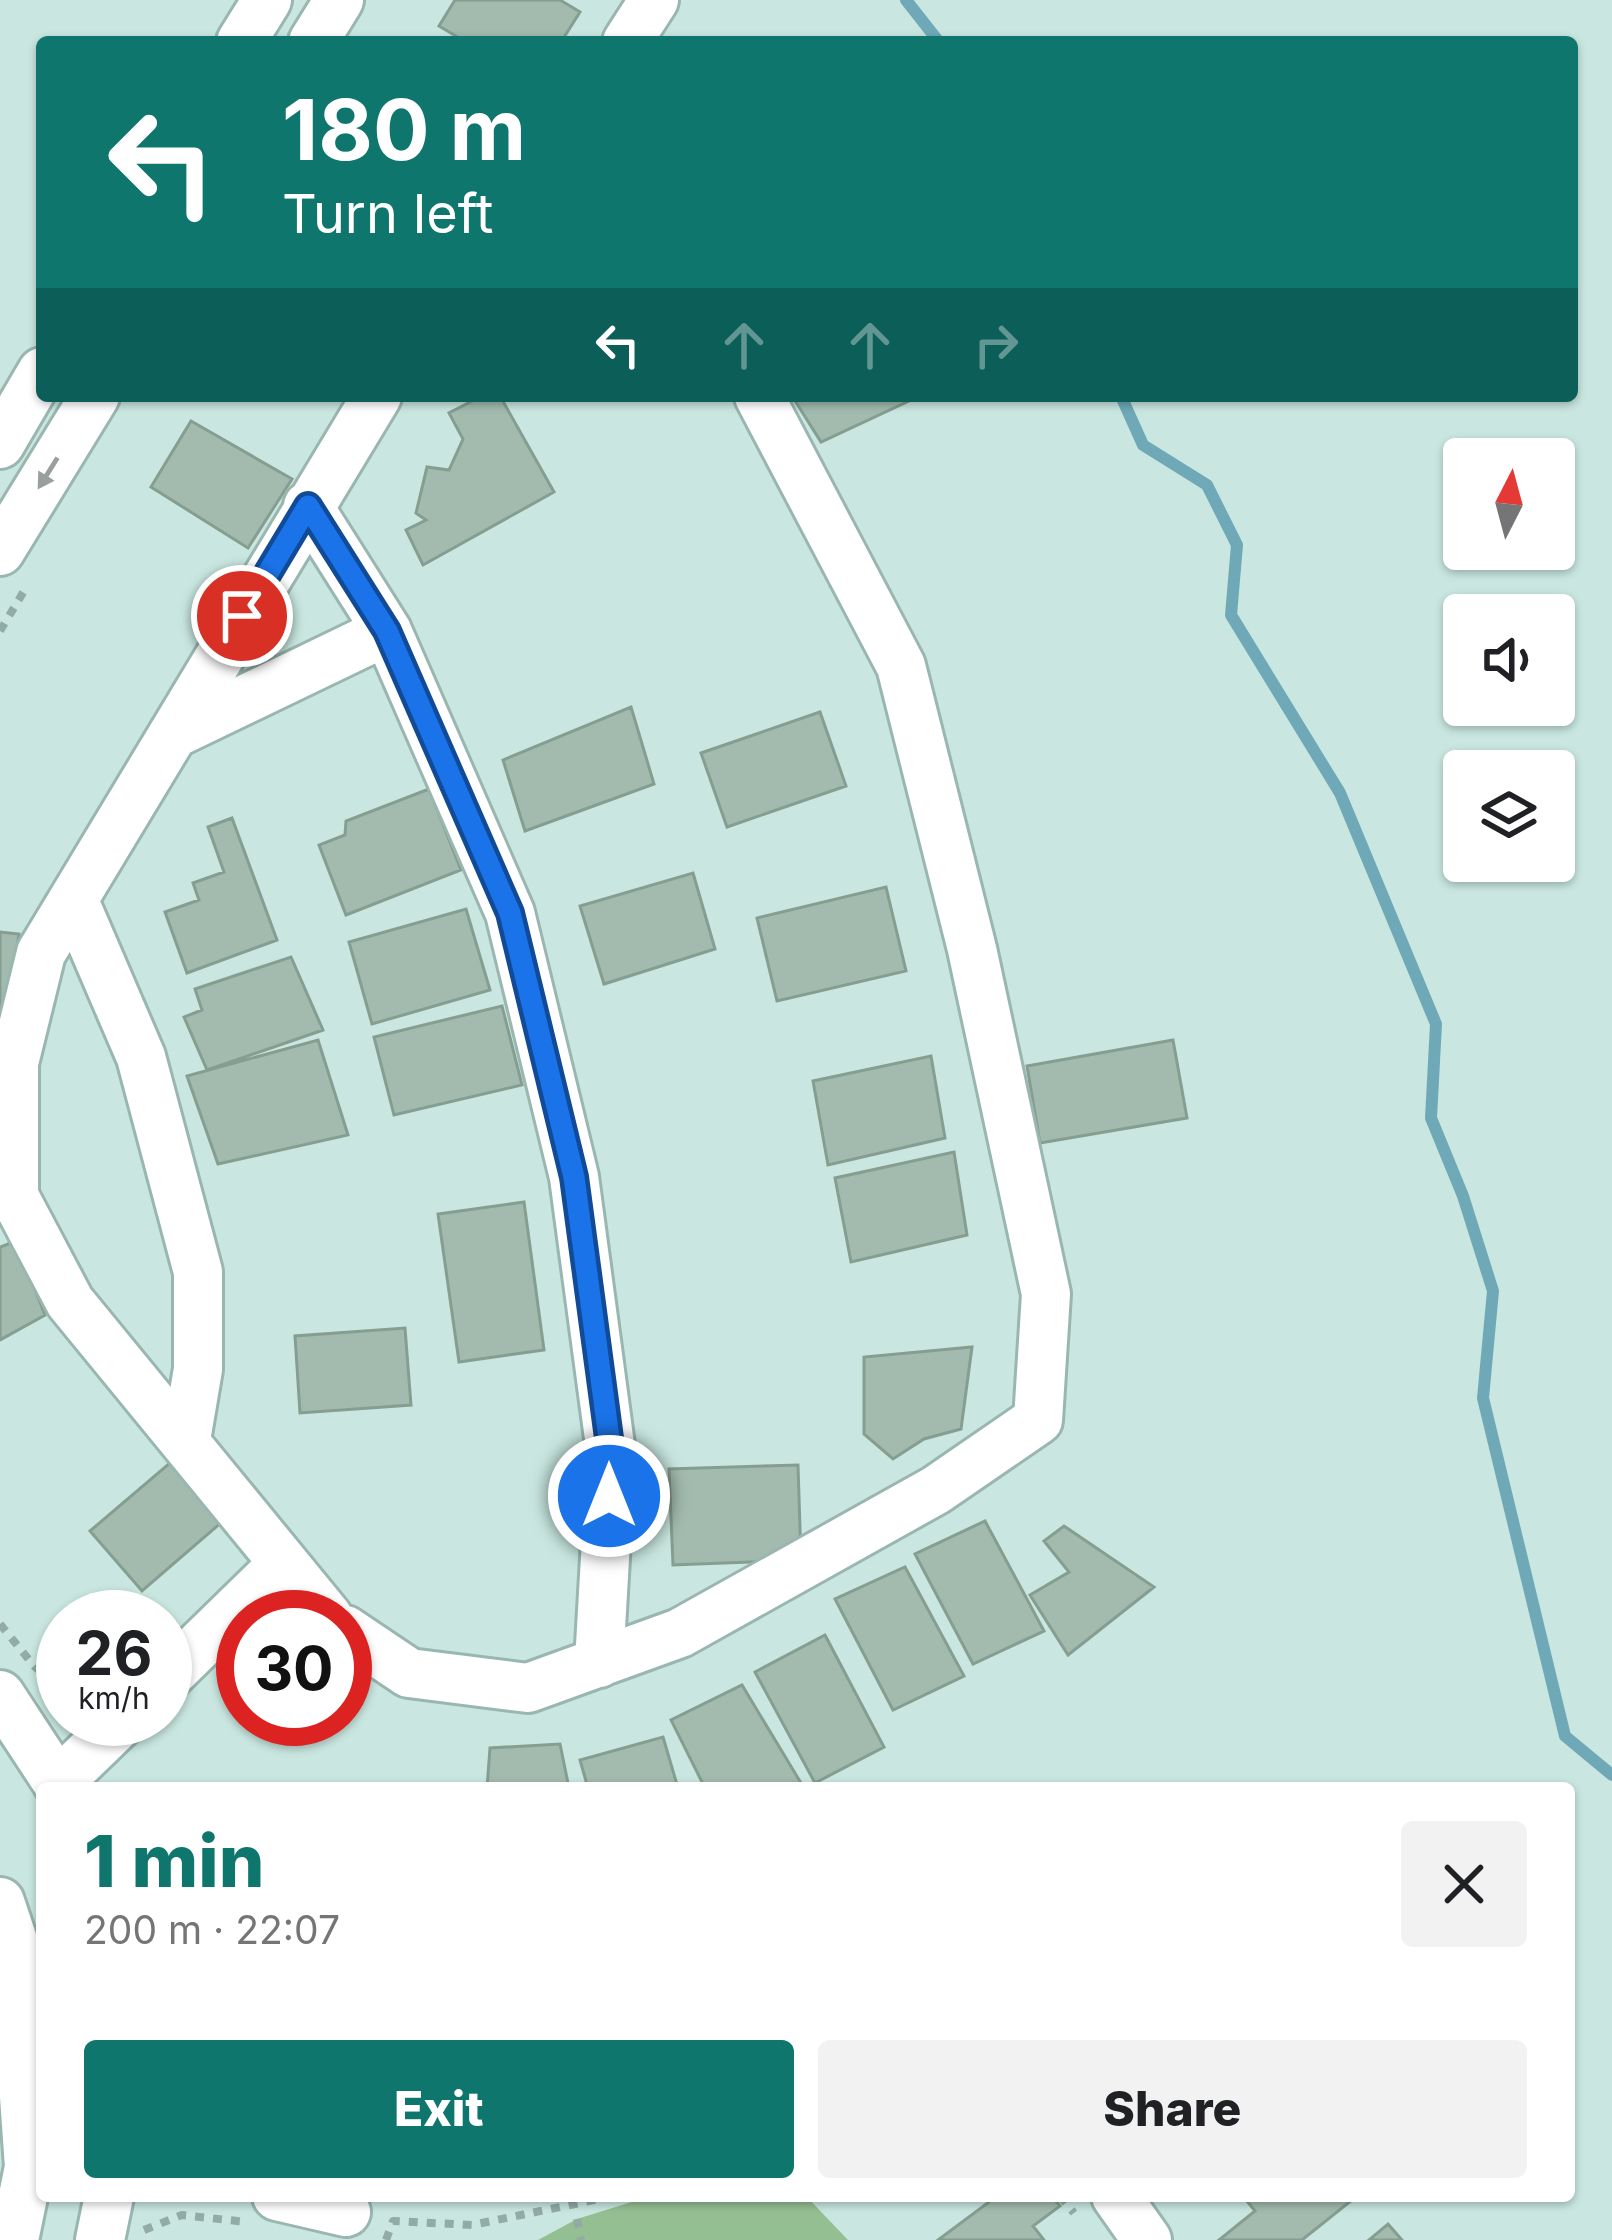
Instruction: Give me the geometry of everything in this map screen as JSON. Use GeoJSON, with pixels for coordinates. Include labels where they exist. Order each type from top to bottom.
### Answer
{"type":"FeatureCollection","features":[{"type":"Feature","properties":{"kind":"street"},"geometry":{"type":"LineString","coordinates":[[245,36],[267,0]]}},
{"type":"Feature","properties":{"kind":"street"},"geometry":{"type":"LineString","coordinates":[[317,36],[339,0]]}},
{"type":"Feature","properties":{"kind":"street"},"geometry":{"type":"LineString","coordinates":[[631,36],[653,0]]}},
{"type":"Feature","properties":{"kind":"street"},"geometry":{"type":"LineString","coordinates":[[0,444],[36,382]]}},
{"type":"Feature","properties":{"kind":"street"},"geometry":{"type":"LineString","coordinates":[[0,551],[91,402]]}},
{"type":"Feature","properties":{"kind":"street"},"geometry":{"type":"LineString","coordinates":[[305,1590],[70,1302],[14,1196],[14,1063],[41,953],[373,402]]}},
{"type":"Feature","properties":{"kind":"street"},"geometry":{"type":"LineString","coordinates":[[372,1648],[410,1673],[528,1688],[680,1633],[936,1490],[1038,1420],[1046,1294],[972,949],[902,666],[762,402]]}},
{"type":"Feature","properties":{"kind":"street"},"geometry":{"type":"LineString","coordinates":[[308,506],[387,631],[510,913],[574,1177],[611,1453],[598,1663]]}},
{"type":"Feature","properties":{"kind":"street"},"geometry":{"type":"LineString","coordinates":[[173,734],[387,631]]}},
{"type":"Feature","properties":{"kind":"street"},"geometry":{"type":"LineString","coordinates":[[74,902],[141,1057],[198,1272],[198,1369],[185,1440]]}},
{"type":"Feature","properties":{"kind":"street"},"geometry":{"type":"LineString","coordinates":[[192,1653],[283,1564]]}},
{"type":"Feature","properties":{"kind":"street"},"geometry":{"type":"LineString","coordinates":[[0,1695],[58,1782]]}},
{"type":"Feature","properties":{"kind":"street"},"geometry":{"type":"LineString","coordinates":[[63,1782],[98,1746]]}},
{"type":"Feature","properties":{"kind":"street"},"geometry":{"type":"LineString","coordinates":[[0,1902],[13,1941],[28,2167],[14,2240]]}},
{"type":"Feature","properties":{"kind":"street"},"geometry":{"type":"LineString","coordinates":[[1120,2202],[1147,2240]]}},
{"type":"Feature","properties":{"kind":"street"},"geometry":{"type":"LineString","coordinates":[[272,2210],[347,2216]]}},
{"type":"Feature","properties":{"kind":"path"},"geometry":{"type":"LineString","coordinates":[[0,1624],[36,1668]]}},
{"type":"Feature","properties":{"kind":"path"},"geometry":{"type":"LineString","coordinates":[[393,2221],[472,2224],[584,2202]]}},
{"type":"Feature","properties":{"kind":"path"},"geometry":{"type":"LineString","coordinates":[[117,2222],[272,2210]]}},
{"type":"Feature","properties":{"kind":"path"},"geometry":{"type":"LineString","coordinates":[[577,2219],[581,2240]]}},
{"type":"Feature","properties":{"kind":"green space"},"geometry":{"type":"Polygon","coordinates":[[[632,2202],[812,2202],[848,2240],[538,2240],[577,2219],[632,2202]]]}},
{"type":"Feature","properties":{"kind":"building"},"geometry":{"type":"Polygon","coordinates":[[[455,0],[560,0],[580,12],[565,36],[456,36],[439,26],[455,0]]]}},
{"type":"Feature","properties":{"kind":"building"},"geometry":{"type":"Polygon","coordinates":[[[470,402],[503,402],[554,492],[423,565],[406,530],[426,520],[416,513],[427,467],[449,470],[463,439],[449,413],[470,402]]]}},
{"type":"Feature","properties":{"kind":"building"},"geometry":{"type":"Polygon","coordinates":[[[796,402],[907,402],[821,442],[796,402]]]}},
{"type":"Feature","properties":{"kind":"building"},"geometry":{"type":"Polygon","coordinates":[[[191,421],[292,479],[248,548],[151,487],[191,421]]]}},
{"type":"Feature","properties":{"kind":"building"},"geometry":{"type":"Polygon","coordinates":[[[631,707],[654,784],[525,831],[503,760],[631,707]]]}},
{"type":"Feature","properties":{"kind":"building"},"geometry":{"type":"Polygon","coordinates":[[[820,712],[846,786],[727,827],[701,753],[820,712]]]}},
{"type":"Feature","properties":{"kind":"building"},"geometry":{"type":"Polygon","coordinates":[[[429,789],[461,870],[346,915],[319,845],[345,835],[346,821],[429,789]]]}},
{"type":"Feature","properties":{"kind":"building"},"geometry":{"type":"Polygon","coordinates":[[[232,818],[277,940],[187,973],[165,912],[199,900],[193,883],[224,872],[208,827],[232,818]]]}},
{"type":"Feature","properties":{"kind":"building"},"geometry":{"type":"Polygon","coordinates":[[[693,873],[715,949],[604,984],[580,906],[693,873]]]}},
{"type":"Feature","properties":{"kind":"building"},"geometry":{"type":"Polygon","coordinates":[[[886,887],[906,971],[777,1001],[757,918],[886,887]]]}},
{"type":"Feature","properties":{"kind":"building"},"geometry":{"type":"Polygon","coordinates":[[[466,909],[490,990],[372,1024],[349,942],[466,909]]]}},
{"type":"Feature","properties":{"kind":"building"},"geometry":{"type":"Polygon","coordinates":[[[0,932],[19,934],[2,1047],[0,1047],[0,932]]]}},
{"type":"Feature","properties":{"kind":"building"},"geometry":{"type":"Polygon","coordinates":[[[291,957],[323,1030],[207,1070],[184,1017],[202,1010],[195,989],[291,957]]]}},
{"type":"Feature","properties":{"kind":"building"},"geometry":{"type":"Polygon","coordinates":[[[502,1006],[522,1085],[394,1115],[374,1037],[502,1006]]]}},
{"type":"Feature","properties":{"kind":"building"},"geometry":{"type":"Polygon","coordinates":[[[318,1040],[348,1135],[218,1164],[187,1076],[318,1040]]]}},
{"type":"Feature","properties":{"kind":"building"},"geometry":{"type":"Polygon","coordinates":[[[1173,1040],[1187,1118],[1040,1143],[1027,1066],[1173,1040]]]}},
{"type":"Feature","properties":{"kind":"building"},"geometry":{"type":"Polygon","coordinates":[[[931,1056],[945,1138],[828,1165],[813,1081],[931,1056]]]}},
{"type":"Feature","properties":{"kind":"building"},"geometry":{"type":"Polygon","coordinates":[[[954,1152],[967,1235],[851,1262],[835,1178],[954,1152]]]}},
{"type":"Feature","properties":{"kind":"building"},"geometry":{"type":"Polygon","coordinates":[[[524,1202],[544,1350],[459,1362],[438,1214],[524,1202]]]}},
{"type":"Feature","properties":{"kind":"building"},"geometry":{"type":"Polygon","coordinates":[[[16,1241],[45,1315],[0,1340],[0,1247],[16,1241]]]}},
{"type":"Feature","properties":{"kind":"building"},"geometry":{"type":"Polygon","coordinates":[[[405,1328],[411,1405],[300,1413],[295,1336],[405,1328]]]}},
{"type":"Feature","properties":{"kind":"building"},"geometry":{"type":"Polygon","coordinates":[[[972,1347],[961,1429],[924,1439],[893,1459],[864,1434],[864,1357],[972,1347]]]}},
{"type":"Feature","properties":{"kind":"building"},"geometry":{"type":"Polygon","coordinates":[[[171,1462],[223,1521],[143,1590],[90,1531],[171,1462]]]}},
{"type":"Feature","properties":{"kind":"building"},"geometry":{"type":"Polygon","coordinates":[[[798,1465],[801,1560],[673,1565],[669,1469],[798,1465]]]}},
{"type":"Feature","properties":{"kind":"building"},"geometry":{"type":"Polygon","coordinates":[[[985,1521],[1044,1631],[973,1664],[915,1554],[985,1521]]]}},
{"type":"Feature","properties":{"kind":"building"},"geometry":{"type":"Polygon","coordinates":[[[1064,1526],[1154,1587],[1068,1655],[1030,1595],[1069,1572],[1044,1541],[1064,1526]]]}},
{"type":"Feature","properties":{"kind":"building"},"geometry":{"type":"Polygon","coordinates":[[[905,1567],[964,1676],[893,1710],[835,1599],[905,1567]]]}},
{"type":"Feature","properties":{"kind":"building"},"geometry":{"type":"Polygon","coordinates":[[[825,1635],[884,1747],[814,1782],[755,1672],[825,1635]]]}},
{"type":"Feature","properties":{"kind":"building"},"geometry":{"type":"Polygon","coordinates":[[[742,1685],[800,1782],[702,1782],[671,1720],[742,1685]]]}},
{"type":"Feature","properties":{"kind":"building"},"geometry":{"type":"Polygon","coordinates":[[[663,1737],[676,1782],[586,1782],[580,1760],[663,1737]]]}},
{"type":"Feature","properties":{"kind":"building"},"geometry":{"type":"Polygon","coordinates":[[[560,1744],[568,1782],[487,1782],[490,1748],[560,1744]]]}},
{"type":"Feature","properties":{"kind":"building"},"geometry":{"type":"Polygon","coordinates":[[[989,2202],[1057,2202],[1060,2206],[1033,2226],[1044,2240],[938,2240],[989,2202]]]}},
{"type":"Feature","properties":{"kind":"building"},"geometry":{"type":"Polygon","coordinates":[[[1248,2202],[1350,2202],[1302,2240],[1219,2240],[1255,2211],[1248,2202]]]}},
{"type":"Feature","properties":{"kind":"building"},"geometry":{"type":"Polygon","coordinates":[[[1388,2224],[1402,2240],[1369,2240],[1388,2224]]]}},
{"type":"Feature","properties":{"kind":"waterway"},"geometry":{"type":"LineString","coordinates":[[906,0],[934,36]]}},
{"type":"Feature","properties":{"kind":"waterway"},"geometry":{"type":"LineString","coordinates":[[1124,402],[1143,445],[1207,485],[1237,545],[1231,615],[1340,793],[1436,1024],[1431,1118],[1463,1196],[1493,1291],[1483,1398],[1565,1736],[1612,1775]]}},
{"type":"Feature","properties":{"kind":"route"},"geometry":{"type":"LineString","coordinates":[[242,616],[308,506],[387,631],[510,913],[574,1177],[611,1453],[609,1496]]}}]}
